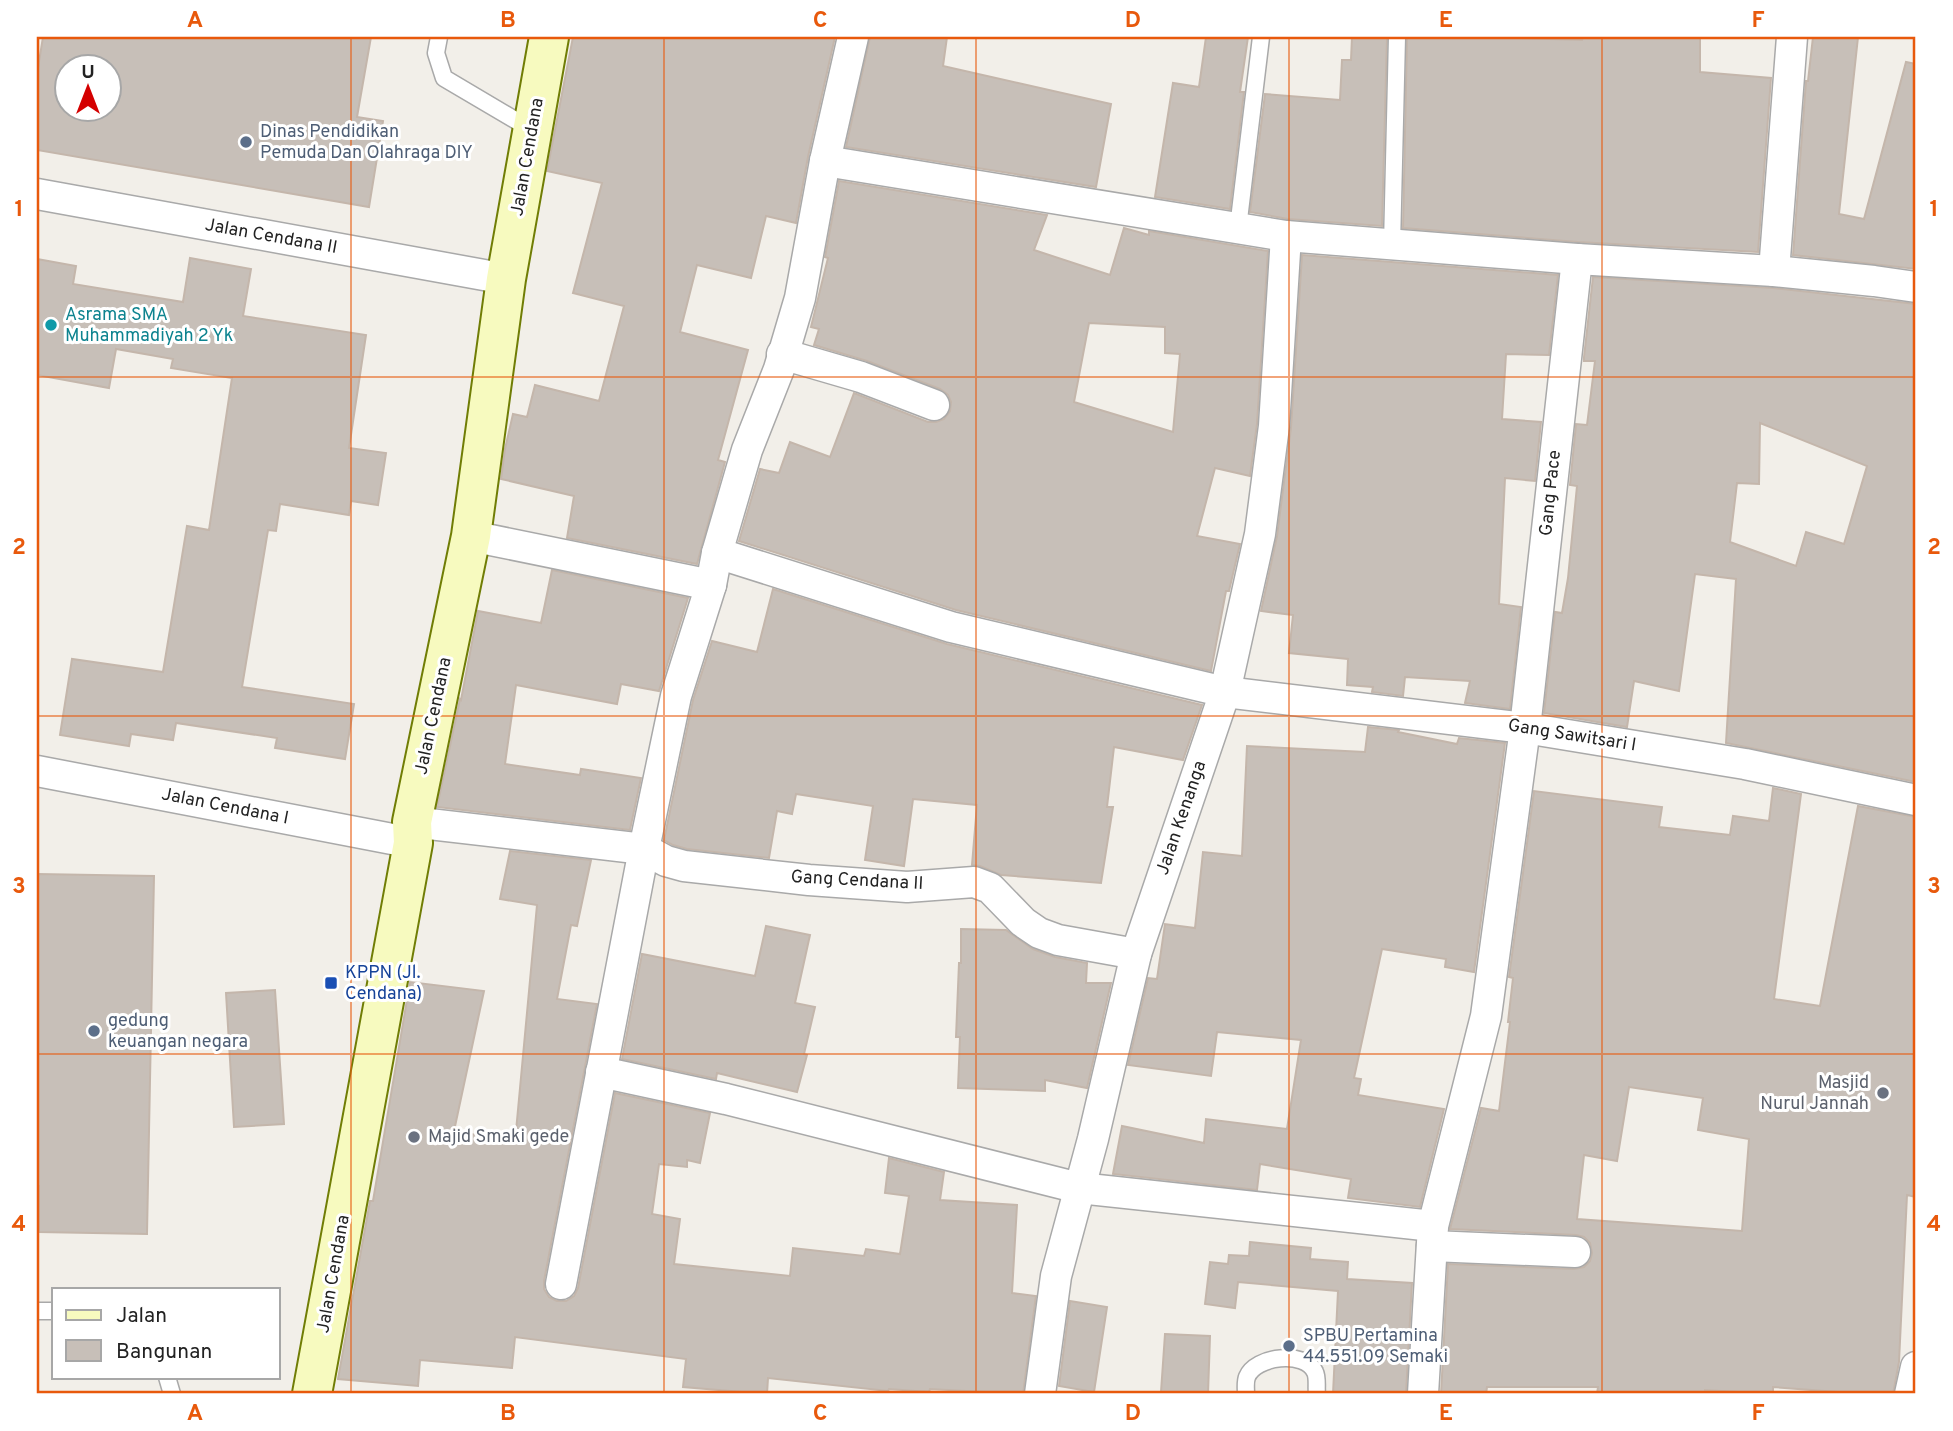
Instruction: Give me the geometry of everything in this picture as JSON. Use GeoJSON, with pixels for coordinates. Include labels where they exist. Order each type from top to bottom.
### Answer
{"type":"FeatureCollection","features":[{"type":"Feature","properties":{"kind":"main road","name":"Jalan Cendana"},"geometry":{"type":"LineString","coordinates":[[312,1394],[412,832],[471,536],[506,279],[549,37]]}},
{"type":"Feature","properties":{"kind":"street"},"geometry":{"type":"LineString","coordinates":[[561,1284],[644,849],[677,695],[711,586],[747,450],[779,369],[800,298],[825,160],[853,37]]}},
{"type":"Feature","properties":{"kind":"street"},"geometry":{"type":"LineString","coordinates":[[1774,271],[1792,37]]}},
{"type":"Feature","properties":{"kind":"street"},"geometry":{"type":"LineString","coordinates":[[825,160],[1286,236],[1774,271],[1916,287]]}},
{"type":"Feature","properties":{"kind":"street","name":"Jalan Cendana II"},"geometry":{"type":"LineString","coordinates":[[37,194],[506,279]]}},
{"type":"Feature","properties":{"kind":"street","name":"Jalan Kenanga"},"geometry":{"type":"LineString","coordinates":[[1040,1394],[1056,1276],[1093,1139],[1136,954],[1224,692],[1261,534],[1274,425],[1286,236]]}},
{"type":"Feature","properties":{"kind":"street","name":"Gang Pace"},"geometry":{"type":"LineString","coordinates":[[1423,1394],[1433,1236],[1486,1016],[1525,728],[1577,258]]}},
{"type":"Feature","properties":{"kind":"street"},"geometry":{"type":"LineString","coordinates":[[782,354],[861,377],[934,405]]}},
{"type":"Feature","properties":{"kind":"street"},"geometry":{"type":"LineString","coordinates":[[471,536],[711,586]]}},
{"type":"Feature","properties":{"kind":"street","name":"Gang Sawitsari I"},"geometry":{"type":"LineString","coordinates":[[718,553],[951,627],[1224,692],[1525,728],[1745,764],[1916,800]]}},
{"type":"Feature","properties":{"kind":"street","name":"Jalan Cendana I"},"geometry":{"type":"LineString","coordinates":[[37,771],[412,832],[644,849]]}},
{"type":"Feature","properties":{"kind":"street","name":"Gang Cendana II"},"geometry":{"type":"LineString","coordinates":[[644,849],[666,861],[684,866],[809,880],[907,887],[974,882],[990,888],[1023,922],[1039,933],[1058,940],[1136,954]]}},
{"type":"Feature","properties":{"kind":"street"},"geometry":{"type":"LineString","coordinates":[[601,1072],[726,1099],[1079,1188],[1433,1236],[1575,1252]]}},
{"type":"Feature","properties":{"kind":"street"},"geometry":{"type":"LineString","coordinates":[[1910,1394],[1916,1367]]}},
{"type":"Feature","properties":{"kind":"lane"},"geometry":{"type":"LineString","coordinates":[[439,37],[436,53],[444,78],[533,130]]}},
{"type":"Feature","properties":{"kind":"lane"},"geometry":{"type":"LineString","coordinates":[[1238,228],[1261,37]]}},
{"type":"Feature","properties":{"kind":"lane"},"geometry":{"type":"LineString","coordinates":[[1392,245],[1397,37]]}},
{"type":"Feature","properties":{"kind":"lane"},"geometry":{"type":"LineString","coordinates":[[1245,1394],[1247,1378],[1255,1367],[1279,1358],[1300,1360],[1309,1365],[1315,1372],[1317,1394]]}},
{"type":"Feature","properties":{"kind":"building","name":"Dinas Pendidikan Pemuda Dan Olahraga DIY"},"geometry":{"type":"Polygon","coordinates":[[[43,37],[371,37],[357,117],[383,121],[369,207],[37,150],[37,74],[43,37]]]}},
{"type":"Feature","properties":{"kind":"building"},"geometry":{"type":"Polygon","coordinates":[[[573,37],[835,37],[796,223],[766,216],[751,278],[697,265],[680,332],[748,350],[718,460],[725,462],[697,564],[567,538],[574,496],[501,479],[513,414],[527,417],[535,385],[599,401],[624,306],[573,293],[602,183],[547,171],[573,37]]]}},
{"type":"Feature","properties":{"kind":"building"},"geometry":{"type":"Polygon","coordinates":[[[870,37],[947,37],[943,66],[1111,104],[1096,187],[846,147],[870,37]]]}},
{"type":"Feature","properties":{"kind":"building"},"geometry":{"type":"Polygon","coordinates":[[[1206,37],[1248,37],[1240,92],[1244,92],[1230,209],[1155,197],[1173,83],[1199,87],[1206,37]]]}},
{"type":"Feature","properties":{"kind":"building"},"geometry":{"type":"Polygon","coordinates":[[[1352,37],[1387,37],[1382,226],[1288,219],[1250,212],[1265,94],[1340,100],[1342,60],[1351,60],[1352,37]]]}},
{"type":"Feature","properties":{"kind":"building"},"geometry":{"type":"Polygon","coordinates":[[[1407,37],[1582,40],[1583,37],[1700,37],[1700,72],[1771,78],[1758,252],[1578,242],[1403,228],[1407,37]]]}},
{"type":"Feature","properties":{"kind":"building"},"geometry":{"type":"Polygon","coordinates":[[[1813,37],[1858,37],[1839,214],[1864,219],[1906,62],[1916,64],[1916,269],[1793,255],[1806,81],[1813,37]]]}},
{"type":"Feature","properties":{"kind":"building"},"geometry":{"type":"Polygon","coordinates":[[[839,181],[1047,215],[1034,250],[1110,275],[1124,228],[1149,235],[1149,231],[1268,251],[1257,424],[1250,476],[1215,468],[1197,536],[1240,544],[1229,591],[1226,591],[1211,671],[956,610],[739,541],[760,469],[779,473],[790,442],[830,457],[854,393],[928,422],[944,419],[950,411],[951,402],[948,395],[940,389],[867,361],[814,345],[819,329],[811,327],[828,258],[825,257],[839,181]],[[1089,323],[1074,402],[1173,432],[1180,354],[1165,353],[1165,327],[1089,323]]]}},
{"type":"Feature","properties":{"kind":"building"},"geometry":{"type":"Polygon","coordinates":[[[1302,255],[1558,275],[1549,355],[1506,354],[1502,419],[1541,422],[1535,481],[1505,478],[1499,604],[1521,607],[1510,709],[1465,703],[1470,681],[1405,677],[1403,696],[1372,692],[1373,687],[1347,685],[1348,659],[1289,653],[1293,615],[1261,611],[1277,536],[1291,428],[1302,255]]]}},
{"type":"Feature","properties":{"kind":"building"},"geometry":{"type":"Polygon","coordinates":[[[190,258],[251,269],[243,316],[366,335],[349,448],[386,453],[378,505],[351,501],[349,515],[280,504],[276,531],[268,530],[242,687],[354,704],[345,759],[275,748],[277,738],[176,723],[173,740],[131,734],[129,746],[60,735],[72,659],[163,672],[187,526],[209,530],[232,378],[171,368],[173,359],[116,349],[109,388],[37,375],[37,259],[76,266],[73,284],[183,302],[190,258]]]}},
{"type":"Feature","properties":{"kind":"building"},"geometry":{"type":"Polygon","coordinates":[[[1593,277],[1773,288],[1916,304],[1916,782],[1726,743],[1736,579],[1695,574],[1679,691],[1634,681],[1627,727],[1544,713],[1555,612],[1562,613],[1568,578],[1577,486],[1570,485],[1576,424],[1587,425],[1595,361],[1584,361],[1593,277]],[[1760,423],[1759,484],[1737,483],[1730,542],[1796,566],[1806,532],[1844,544],[1867,466],[1760,423]]]}},
{"type":"Feature","properties":{"kind":"building"},"geometry":{"type":"Polygon","coordinates":[[[552,570],[688,598],[659,691],[621,684],[617,704],[516,685],[505,764],[580,775],[581,769],[641,778],[630,830],[437,807],[478,611],[541,623],[552,570]]]}},
{"type":"Feature","properties":{"kind":"building"},"geometry":{"type":"Polygon","coordinates":[[[773,589],[947,644],[1202,705],[1183,760],[1114,747],[1107,807],[1113,807],[1101,883],[1001,875],[972,865],[977,805],[913,799],[904,866],[865,860],[873,806],[796,794],[792,814],[777,811],[769,858],[673,845],[664,840],[693,700],[712,641],[757,652],[773,589]]]}},
{"type":"Feature","properties":{"kind":"building"},"geometry":{"type":"Polygon","coordinates":[[[1368,727],[1399,730],[1398,732],[1457,744],[1459,738],[1505,743],[1474,972],[1445,967],[1446,959],[1382,949],[1354,1078],[1361,1079],[1358,1095],[1444,1109],[1420,1207],[1348,1198],[1351,1179],[1260,1164],[1257,1190],[1113,1174],[1122,1126],[1204,1143],[1206,1119],[1287,1129],[1301,1040],[1217,1032],[1211,1076],[1128,1065],[1148,978],[1157,979],[1165,924],[1195,928],[1203,852],[1242,856],[1247,746],[1365,752],[1368,727]]]}},
{"type":"Feature","properties":{"kind":"building"},"geometry":{"type":"Polygon","coordinates":[[[1773,788],[1801,794],[1774,999],[1820,1006],[1858,806],[1916,817],[1916,1197],[1907,1195],[1899,1362],[1893,1394],[1836,1394],[1837,1392],[1773,1387],[1773,1394],[1705,1390],[1705,1394],[1597,1394],[1598,1387],[1487,1387],[1486,1394],[1441,1394],[1448,1264],[1574,1269],[1584,1267],[1590,1261],[1592,1253],[1590,1243],[1584,1237],[1576,1235],[1450,1229],[1481,1108],[1499,1111],[1510,1022],[1513,978],[1509,977],[1534,791],[1662,807],[1659,827],[1730,835],[1733,816],[1769,821],[1773,788]],[[1629,1087],[1617,1161],[1584,1155],[1577,1219],[1742,1231],[1749,1139],[1698,1130],[1703,1098],[1629,1087]]]}},
{"type":"Feature","properties":{"kind":"building"},"geometry":{"type":"Polygon","coordinates":[[[510,851],[591,860],[577,926],[571,925],[557,999],[597,1004],[544,1281],[544,1289],[549,1297],[566,1301],[574,1296],[578,1288],[615,1093],[710,1113],[700,1163],[687,1160],[687,1167],[659,1164],[652,1214],[680,1219],[674,1264],[790,1276],[793,1248],[864,1256],[866,1249],[900,1254],[909,1196],[885,1193],[889,1158],[944,1172],[940,1200],[1017,1205],[1012,1293],[1036,1296],[1023,1394],[930,1389],[929,1392],[888,1391],[768,1378],[767,1394],[683,1387],[686,1359],[515,1337],[512,1368],[420,1360],[418,1386],[338,1379],[370,1201],[373,1201],[410,982],[484,991],[454,1131],[515,1142],[537,905],[500,899],[510,851]]]}},
{"type":"Feature","properties":{"kind":"building","name":"gedung keuangan negara"},"geometry":{"type":"Polygon","coordinates":[[[37,874],[154,876],[147,1234],[39,1232],[37,874]]]}},
{"type":"Feature","properties":{"kind":"building"},"geometry":{"type":"Polygon","coordinates":[[[766,926],[810,935],[795,1003],[815,1007],[804,1054],[807,1055],[797,1092],[717,1073],[716,1079],[622,1059],[642,954],[755,976],[766,926]]]}},
{"type":"Feature","properties":{"kind":"building"},"geometry":{"type":"Polygon","coordinates":[[[961,929],[1006,930],[1033,949],[1055,957],[1087,963],[1086,983],[1111,983],[1087,1088],[1045,1080],[1045,1091],[958,1088],[960,1037],[956,1037],[961,929]]]}},
{"type":"Feature","properties":{"kind":"building"},"geometry":{"type":"Polygon","coordinates":[[[275,990],[284,1124],[234,1127],[226,993],[275,990]]]}},
{"type":"Feature","properties":{"kind":"building"},"geometry":{"type":"Polygon","coordinates":[[[1250,1242],[1311,1248],[1310,1259],[1348,1262],[1347,1279],[1412,1283],[1406,1394],[1333,1394],[1338,1291],[1238,1282],[1235,1308],[1205,1304],[1210,1262],[1228,1264],[1229,1255],[1249,1256],[1250,1242]]]}},
{"type":"Feature","properties":{"kind":"building"},"geometry":{"type":"Polygon","coordinates":[[[1070,1301],[1107,1307],[1094,1392],[1059,1386],[1070,1301]]]}},
{"type":"Feature","properties":{"kind":"building"},"geometry":{"type":"Polygon","coordinates":[[[1165,1334],[1210,1336],[1208,1394],[1161,1392],[1165,1334]]]}},
{"type":"Feature","properties":{"kind":"place","name":"Dinas Pendidikan Pemuda Dan Olahraga DIY"},"geometry":{"type":"Point","coordinates":[246,142]}},
{"type":"Feature","properties":{"kind":"place","name":"Asrama SMA Muhammadiyah 2 Yk"},"geometry":{"type":"Point","coordinates":[51,325]}},
{"type":"Feature","properties":{"kind":"place","name":"KPPN (Jl. Cendana)"},"geometry":{"type":"Point","coordinates":[331,983]}},
{"type":"Feature","properties":{"kind":"place","name":"gedung keuangan negara"},"geometry":{"type":"Point","coordinates":[94,1031]}},
{"type":"Feature","properties":{"kind":"place","name":"Masjid Nurul Jannah"},"geometry":{"type":"Point","coordinates":[1883,1093]}},
{"type":"Feature","properties":{"kind":"place","name":"Majid Smaki gede"},"geometry":{"type":"Point","coordinates":[414,1137]}},
{"type":"Feature","properties":{"kind":"place","name":"SPBU Pertamina 44.551.09 Semaki"},"geometry":{"type":"Point","coordinates":[1289,1346]}}]}
